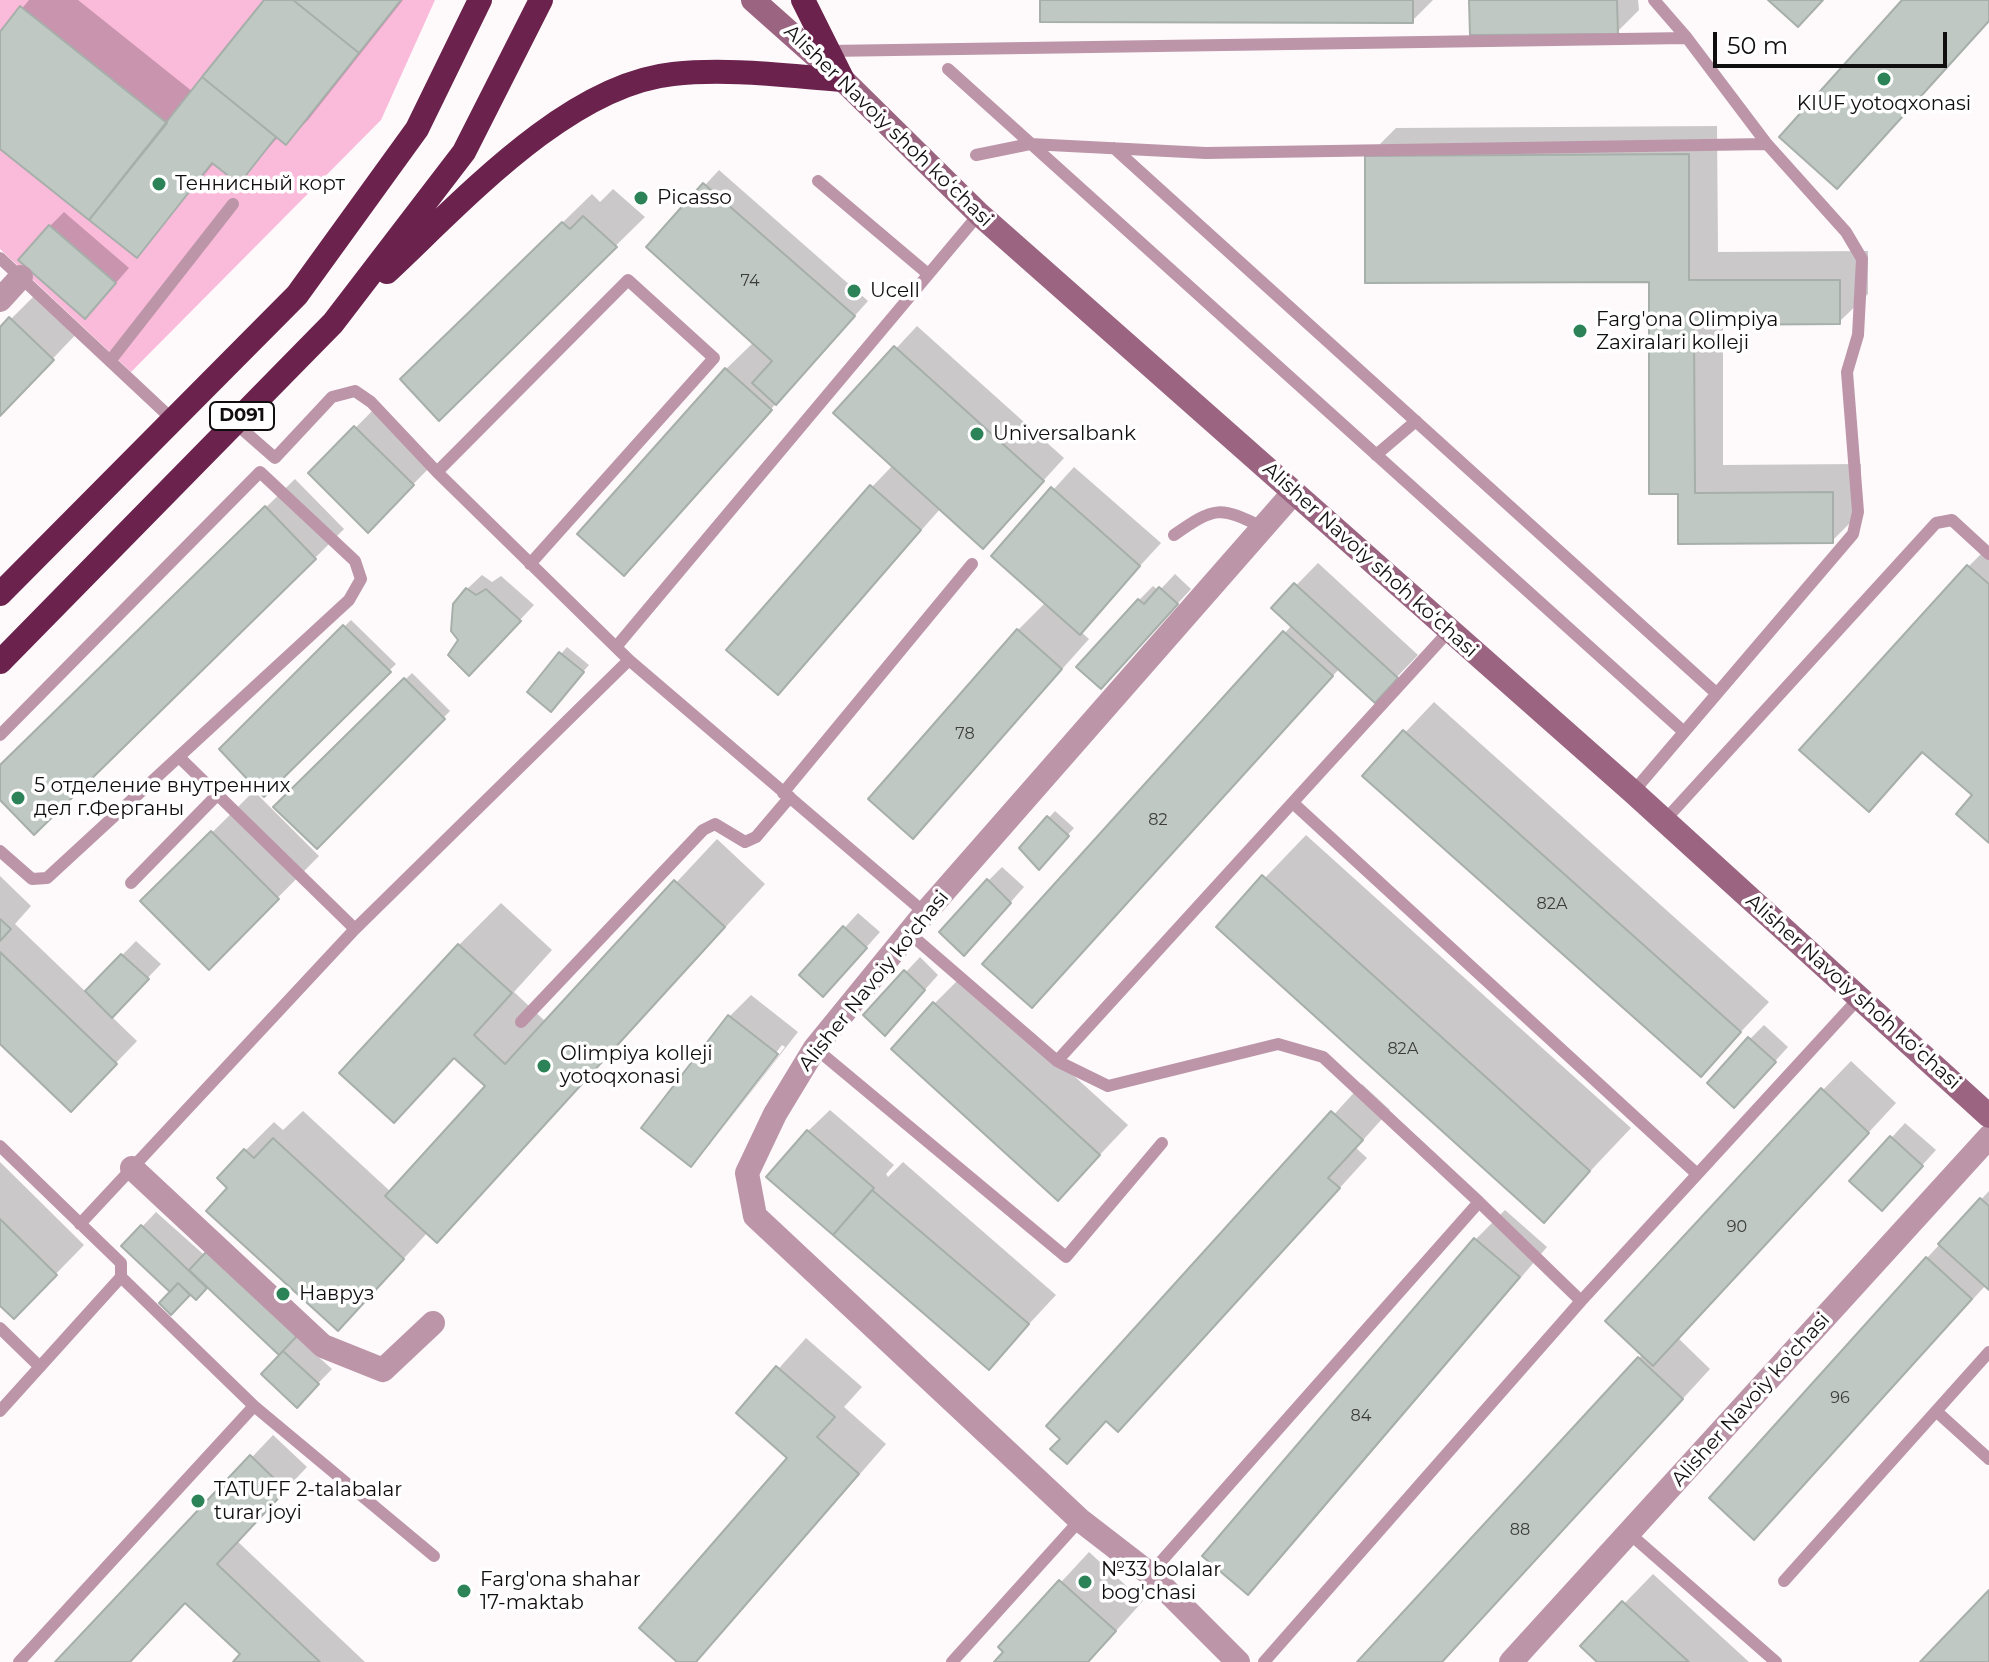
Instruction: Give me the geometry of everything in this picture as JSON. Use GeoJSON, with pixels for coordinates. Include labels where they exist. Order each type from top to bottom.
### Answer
{"type":"FeatureCollection","features":[{"type":"Feature","properties":{"kind":"highway","name":"D091"},"geometry":{"type":"LineString","coordinates":[[0,594],[297,295],[417,129],[480,0]]}},
{"type":"Feature","properties":{"kind":"highway","name":"D091"},"geometry":{"type":"LineString","coordinates":[[0,662],[333,323],[464,152],[541,0]]}},
{"type":"Feature","properties":{"kind":"highway"},"geometry":{"type":"LineString","coordinates":[[803,0],[843,80]]}},
{"type":"Feature","properties":{"kind":"highway"},"geometry":{"type":"LineString","coordinates":[[333,323],[505,161],[556,124],[616,90],[671,74],[737,73],[843,80]]}},
{"type":"Feature","properties":{"kind":"street","name":"Alisher Navoiy shoh koʻchasi"},"geometry":{"type":"LineString","coordinates":[[753,0],[843,80],[979,214],[1665,820],[1989,1116]]}},
{"type":"Feature","properties":{"kind":"street"},"geometry":{"type":"LineString","coordinates":[[0,300],[21,277]]}},
{"type":"Feature","properties":{"kind":"street","name":"Alisher Navoiy ko'chasi"},"geometry":{"type":"LineString","coordinates":[[1238,1662],[1150,1574],[1080,1520],[755,1216],[747,1173],[775,1114],[815,1048],[925,913],[1294,492]]}},
{"type":"Feature","properties":{"kind":"street","name":"Alisher Navoiy ko'chasi"},"geometry":{"type":"LineString","coordinates":[[1511,1662],[1989,1137]]}},
{"type":"Feature","properties":{"kind":"street"},"geometry":{"type":"LineString","coordinates":[[132,1168],[323,1346],[383,1370],[433,1323]]}},
{"type":"Feature","properties":{"kind":"lane"},"geometry":{"type":"LineString","coordinates":[[1633,792],[1853,534],[1858,512],[1847,372],[1858,335],[1862,259],[1846,232],[1767,144],[1687,38],[1654,0]]}},
{"type":"Feature","properties":{"kind":"lane"},"geometry":{"type":"LineString","coordinates":[[828,51],[1687,38]]}},
{"type":"Feature","properties":{"kind":"lane"},"geometry":{"type":"LineString","coordinates":[[948,69],[1684,732]]}},
{"type":"Feature","properties":{"kind":"lane"},"geometry":{"type":"LineString","coordinates":[[976,155],[1030,144],[1206,153],[1767,144]]}},
{"type":"Feature","properties":{"kind":"lane"},"geometry":{"type":"LineString","coordinates":[[1114,148],[1716,693]]}},
{"type":"Feature","properties":{"kind":"lane"},"geometry":{"type":"LineString","coordinates":[[818,181],[928,274]]}},
{"type":"Feature","properties":{"kind":"lane"},"geometry":{"type":"LineString","coordinates":[[110,361],[233,204]]}},
{"type":"Feature","properties":{"kind":"lane"},"geometry":{"type":"LineString","coordinates":[[616,647],[979,214]]}},
{"type":"Feature","properties":{"kind":"lane"},"geometry":{"type":"LineString","coordinates":[[0,258],[173,420]]}},
{"type":"Feature","properties":{"kind":"lane"},"geometry":{"type":"LineString","coordinates":[[437,472],[628,280],[714,358],[530,564]]}},
{"type":"Feature","properties":{"kind":"lane"},"geometry":{"type":"LineString","coordinates":[[0,735],[332,397],[355,391],[371,402],[437,472],[629,660],[925,913]]}},
{"type":"Feature","properties":{"kind":"lane"},"geometry":{"type":"LineString","coordinates":[[1376,455],[1416,421]]}},
{"type":"Feature","properties":{"kind":"lane"},"geometry":{"type":"LineString","coordinates":[[235,423],[275,458]]}},
{"type":"Feature","properties":{"kind":"lane"},"geometry":{"type":"LineString","coordinates":[[0,851],[32,879],[47,878],[349,600],[361,579],[355,561],[260,472]]}},
{"type":"Feature","properties":{"kind":"lane"},"geometry":{"type":"LineString","coordinates":[[1174,535],[1202,516],[1227,511],[1264,528]]}},
{"type":"Feature","properties":{"kind":"lane"},"geometry":{"type":"LineString","coordinates":[[1665,820],[1936,523],[1952,520],[1989,554]]}},
{"type":"Feature","properties":{"kind":"lane"},"geometry":{"type":"LineString","coordinates":[[521,1022],[703,830],[715,824],[745,842],[756,837],[786,795],[972,564]]}},
{"type":"Feature","properties":{"kind":"lane"},"geometry":{"type":"LineString","coordinates":[[1057,1061],[1449,631]]}},
{"type":"Feature","properties":{"kind":"lane"},"geometry":{"type":"LineString","coordinates":[[80,1224],[355,929],[629,660]]}},
{"type":"Feature","properties":{"kind":"lane"},"geometry":{"type":"LineString","coordinates":[[179,757],[355,929]]}},
{"type":"Feature","properties":{"kind":"lane"},"geometry":{"type":"LineString","coordinates":[[131,883],[218,794]]}},
{"type":"Feature","properties":{"kind":"lane"},"geometry":{"type":"LineString","coordinates":[[1293,803],[1697,1174]]}},
{"type":"Feature","properties":{"kind":"lane"},"geometry":{"type":"LineString","coordinates":[[909,933],[1057,1061],[1108,1086],[1278,1044],[1323,1057],[1581,1301]]}},
{"type":"Feature","properties":{"kind":"lane"},"geometry":{"type":"LineString","coordinates":[[1264,1662],[1581,1301],[1859,998]]}},
{"type":"Feature","properties":{"kind":"lane"},"geometry":{"type":"LineString","coordinates":[[815,1048],[1066,1257],[1162,1143]]}},
{"type":"Feature","properties":{"kind":"lane"},"geometry":{"type":"LineString","coordinates":[[0,1146],[121,1263],[121,1277],[0,1411]]}},
{"type":"Feature","properties":{"kind":"lane"},"geometry":{"type":"LineString","coordinates":[[1150,1574],[1479,1202]]}},
{"type":"Feature","properties":{"kind":"lane"},"geometry":{"type":"LineString","coordinates":[[121,1277],[254,1406],[434,1556]]}},
{"type":"Feature","properties":{"kind":"lane"},"geometry":{"type":"LineString","coordinates":[[0,1328],[40,1367]]}},
{"type":"Feature","properties":{"kind":"lane"},"geometry":{"type":"LineString","coordinates":[[1784,1581],[1989,1352]]}},
{"type":"Feature","properties":{"kind":"lane"},"geometry":{"type":"LineString","coordinates":[[19,1662],[254,1406]]}},
{"type":"Feature","properties":{"kind":"lane"},"geometry":{"type":"LineString","coordinates":[[1936,1411],[1989,1459]]}},
{"type":"Feature","properties":{"kind":"lane"},"geometry":{"type":"LineString","coordinates":[[952,1662],[1080,1520]]}},
{"type":"Feature","properties":{"kind":"lane"},"geometry":{"type":"LineString","coordinates":[[1630,1534],[1776,1662]]}},
{"type":"Feature","properties":{"kind":"shaded area","name":"Теннисный корт"},"geometry":{"type":"Polygon","coordinates":[[[0,0],[435,0],[381,120],[131,372],[0,249],[0,0]]]}},
{"type":"Feature","properties":{"kind":"building"},"geometry":{"type":"Polygon","coordinates":[[[264,0],[293,0],[359,53],[286,145],[202,77],[264,0]]]}},
{"type":"Feature","properties":{"kind":"building"},"geometry":{"type":"Polygon","coordinates":[[[293,0],[401,0],[359,53],[293,0]]]}},
{"type":"Feature","properties":{"kind":"building"},"geometry":{"type":"Polygon","coordinates":[[[1040,0],[1413,0],[1413,23],[1040,22],[1040,0]]]}},
{"type":"Feature","properties":{"kind":"building"},"geometry":{"type":"Polygon","coordinates":[[[1469,0],[1617,0],[1618,34],[1470,35],[1469,0]]]}},
{"type":"Feature","properties":{"kind":"building"},"geometry":{"type":"Polygon","coordinates":[[[1768,0],[1823,0],[1798,27],[1768,0]]]}},
{"type":"Feature","properties":{"kind":"building","name":"KIUF yotoqxonasi"},"geometry":{"type":"Polygon","coordinates":[[[1902,0],[1989,0],[1989,21],[1837,189],[1779,137],[1902,0]]]}},
{"type":"Feature","properties":{"kind":"building"},"geometry":{"type":"Polygon","coordinates":[[[20,6],[167,123],[89,220],[0,149],[0,32],[20,6]]]}},
{"type":"Feature","properties":{"kind":"building"},"geometry":{"type":"Polygon","coordinates":[[[202,77],[276,137],[239,184],[212,163],[137,258],[89,220],[202,77]]]}},
{"type":"Feature","properties":{"kind":"building"},"geometry":{"type":"Polygon","coordinates":[[[1689,154],[1689,280],[1840,280],[1840,324],[1694,325],[1695,493],[1833,492],[1833,543],[1678,544],[1678,494],[1649,494],[1649,282],[1365,283],[1365,156],[1689,154]]]}},
{"type":"Feature","properties":{"kind":"building"},"geometry":{"type":"Polygon","coordinates":[[[703,183],[855,316],[776,405],[752,383],[772,361],[646,247],[703,183]]]}},
{"type":"Feature","properties":{"kind":"building"},"geometry":{"type":"Polygon","coordinates":[[[583,216],[617,247],[439,421],[400,379],[562,222],[570,229],[583,216]]]}},
{"type":"Feature","properties":{"kind":"building"},"geometry":{"type":"Polygon","coordinates":[[[49,225],[116,283],[85,319],[18,260],[49,225]]]}},
{"type":"Feature","properties":{"kind":"building"},"geometry":{"type":"Polygon","coordinates":[[[9,317],[54,360],[0,416],[0,327],[9,317]]]}},
{"type":"Feature","properties":{"kind":"building"},"geometry":{"type":"Polygon","coordinates":[[[894,346],[1044,481],[983,549],[833,413],[894,346]]]}},
{"type":"Feature","properties":{"kind":"building"},"geometry":{"type":"Polygon","coordinates":[[[725,368],[772,410],[624,576],[577,534],[725,368]]]}},
{"type":"Feature","properties":{"kind":"building"},"geometry":{"type":"Polygon","coordinates":[[[354,426],[414,485],[368,533],[308,473],[354,426]]]}},
{"type":"Feature","properties":{"kind":"building"},"geometry":{"type":"Polygon","coordinates":[[[870,485],[921,530],[778,695],[726,650],[870,485]]]}},
{"type":"Feature","properties":{"kind":"building"},"geometry":{"type":"Polygon","coordinates":[[[1051,487],[1140,566],[1080,635],[991,556],[1051,487]]]}},
{"type":"Feature","properties":{"kind":"building"},"geometry":{"type":"Polygon","coordinates":[[[265,506],[316,559],[34,835],[0,800],[0,765],[265,506]]]}},
{"type":"Feature","properties":{"kind":"building"},"geometry":{"type":"Polygon","coordinates":[[[1967,565],[1989,584],[1989,843],[1956,814],[1972,795],[1922,752],[1869,812],[1799,750],[1967,565]]]}},
{"type":"Feature","properties":{"kind":"building"},"geometry":{"type":"Polygon","coordinates":[[[1294,583],[1398,678],[1375,703],[1271,608],[1294,583]]]}},
{"type":"Feature","properties":{"kind":"building"},"geometry":{"type":"Polygon","coordinates":[[[1159,587],[1178,604],[1101,689],[1076,667],[1138,599],[1144,604],[1159,587]]]}},
{"type":"Feature","properties":{"kind":"building"},"geometry":{"type":"Polygon","coordinates":[[[466,588],[476,595],[486,589],[521,621],[469,676],[448,655],[458,640],[451,631],[453,604],[466,588]]]}},
{"type":"Feature","properties":{"kind":"building"},"geometry":{"type":"Polygon","coordinates":[[[343,625],[391,672],[264,797],[219,749],[343,625]]]}},
{"type":"Feature","properties":{"kind":"building"},"geometry":{"type":"Polygon","coordinates":[[[1017,629],[1062,669],[913,839],[868,799],[1017,629]]]}},
{"type":"Feature","properties":{"kind":"building"},"geometry":{"type":"Polygon","coordinates":[[[1283,631],[1333,676],[1032,1008],[982,964],[1283,631]]]}},
{"type":"Feature","properties":{"kind":"building"},"geometry":{"type":"Polygon","coordinates":[[[559,652],[584,672],[551,712],[527,692],[559,652]]]}},
{"type":"Feature","properties":{"kind":"building"},"geometry":{"type":"Polygon","coordinates":[[[404,678],[445,719],[317,849],[273,807],[404,678]]]}},
{"type":"Feature","properties":{"kind":"building"},"geometry":{"type":"Polygon","coordinates":[[[1403,730],[1741,1032],[1701,1077],[1362,776],[1403,730]]]}},
{"type":"Feature","properties":{"kind":"building"},"geometry":{"type":"Polygon","coordinates":[[[1047,816],[1069,836],[1039,870],[1019,848],[1047,816]]]}},
{"type":"Feature","properties":{"kind":"building"},"geometry":{"type":"Polygon","coordinates":[[[211,831],[279,899],[209,970],[140,901],[211,831]]]}},
{"type":"Feature","properties":{"kind":"building"},"geometry":{"type":"Polygon","coordinates":[[[1262,875],[1590,1171],[1544,1223],[1216,927],[1262,875]]]}},
{"type":"Feature","properties":{"kind":"building"},"geometry":{"type":"Polygon","coordinates":[[[987,879],[1011,903],[964,956],[939,932],[987,879]]]}},
{"type":"Feature","properties":{"kind":"building"},"geometry":{"type":"Polygon","coordinates":[[[674,880],[725,927],[437,1243],[385,1196],[485,1086],[454,1058],[394,1123],[339,1073],[458,944],[512,993],[474,1035],[505,1064],[674,880]]]}},
{"type":"Feature","properties":{"kind":"building"},"geometry":{"type":"Polygon","coordinates":[[[0,919],[11,929],[0,941],[0,919]]]}},
{"type":"Feature","properties":{"kind":"building"},"geometry":{"type":"Polygon","coordinates":[[[843,926],[867,948],[823,997],[799,975],[843,926]]]}},
{"type":"Feature","properties":{"kind":"building"},"geometry":{"type":"Polygon","coordinates":[[[0,952],[117,1064],[71,1112],[0,1044],[0,952]]]}},
{"type":"Feature","properties":{"kind":"building"},"geometry":{"type":"Polygon","coordinates":[[[121,954],[149,979],[112,1018],[85,991],[121,954]]]}},
{"type":"Feature","properties":{"kind":"building"},"geometry":{"type":"Polygon","coordinates":[[[904,970],[925,990],[885,1036],[863,1015],[904,970]]]}},
{"type":"Feature","properties":{"kind":"building"},"geometry":{"type":"Polygon","coordinates":[[[933,1002],[1100,1155],[1058,1201],[891,1049],[933,1002]]]}},
{"type":"Feature","properties":{"kind":"building"},"geometry":{"type":"Polygon","coordinates":[[[728,1015],[778,1054],[691,1167],[641,1128],[728,1015]]]}},
{"type":"Feature","properties":{"kind":"building"},"geometry":{"type":"Polygon","coordinates":[[[1748,1037],[1776,1062],[1734,1108],[1707,1083],[1748,1037]]]}},
{"type":"Feature","properties":{"kind":"building"},"geometry":{"type":"Polygon","coordinates":[[[1821,1088],[1869,1133],[1653,1366],[1605,1321],[1821,1088]]]}},
{"type":"Feature","properties":{"kind":"building"},"geometry":{"type":"Polygon","coordinates":[[[1331,1111],[1363,1140],[1328,1178],[1340,1188],[1118,1432],[1106,1421],[1067,1464],[1050,1449],[1060,1439],[1046,1426],[1331,1111]]]}},
{"type":"Feature","properties":{"kind":"building"},"geometry":{"type":"Polygon","coordinates":[[[807,1130],[874,1188],[833,1235],[766,1177],[807,1130]]]}},
{"type":"Feature","properties":{"kind":"building"},"geometry":{"type":"Polygon","coordinates":[[[1890,1136],[1923,1166],[1882,1211],[1849,1181],[1890,1136]]]}},
{"type":"Feature","properties":{"kind":"building"},"geometry":{"type":"Polygon","coordinates":[[[273,1138],[404,1259],[338,1331],[206,1211],[227,1188],[217,1178],[244,1149],[254,1158],[273,1138]]]}},
{"type":"Feature","properties":{"kind":"building"},"geometry":{"type":"Polygon","coordinates":[[[872,1190],[1029,1324],[989,1370],[833,1235],[872,1190]]]}},
{"type":"Feature","properties":{"kind":"building"},"geometry":{"type":"Polygon","coordinates":[[[1980,1198],[1989,1206],[1989,1290],[1938,1244],[1980,1198]]]}},
{"type":"Feature","properties":{"kind":"building"},"geometry":{"type":"Polygon","coordinates":[[[0,1219],[57,1275],[14,1319],[0,1306],[0,1219]]]}},
{"type":"Feature","properties":{"kind":"building"},"geometry":{"type":"Polygon","coordinates":[[[141,1225],[207,1288],[196,1300],[178,1283],[170,1292],[121,1246],[141,1225]]]}},
{"type":"Feature","properties":{"kind":"building"},"geometry":{"type":"Polygon","coordinates":[[[1474,1238],[1520,1277],[1248,1595],[1202,1556],[1474,1238]]]}},
{"type":"Feature","properties":{"kind":"building"},"geometry":{"type":"Polygon","coordinates":[[[207,1251],[298,1335],[279,1355],[189,1270],[207,1251]]]}},
{"type":"Feature","properties":{"kind":"building"},"geometry":{"type":"Polygon","coordinates":[[[1926,1257],[1972,1299],[1754,1540],[1709,1498],[1926,1257]]]}},
{"type":"Feature","properties":{"kind":"building"},"geometry":{"type":"Polygon","coordinates":[[[178,1283],[190,1295],[171,1315],[159,1303],[178,1283]]]}},
{"type":"Feature","properties":{"kind":"building"},"geometry":{"type":"Polygon","coordinates":[[[283,1351],[319,1384],[297,1408],[261,1374],[283,1351]]]}},
{"type":"Feature","properties":{"kind":"building"},"geometry":{"type":"Polygon","coordinates":[[[1638,1357],[1683,1399],[1442,1662],[1357,1662],[1638,1357]]]}},
{"type":"Feature","properties":{"kind":"building"},"geometry":{"type":"Polygon","coordinates":[[[776,1366],[835,1417],[817,1437],[859,1474],[696,1662],[677,1662],[639,1628],[787,1458],[736,1413],[776,1366]]]}},
{"type":"Feature","properties":{"kind":"building"},"geometry":{"type":"Polygon","coordinates":[[[250,1455],[286,1490],[217,1564],[320,1662],[233,1662],[240,1654],[185,1603],[130,1662],[55,1662],[250,1455]]]}},
{"type":"Feature","properties":{"kind":"building"},"geometry":{"type":"Polygon","coordinates":[[[1059,1580],[1116,1631],[1088,1662],[994,1662],[1003,1652],[998,1647],[1059,1580]]]}},
{"type":"Feature","properties":{"kind":"building"},"geometry":{"type":"Polygon","coordinates":[[[1989,1590],[1989,1662],[1920,1662],[1989,1590]]]}},
{"type":"Feature","properties":{"kind":"building"},"geometry":{"type":"Polygon","coordinates":[[[1622,1601],[1689,1662],[1597,1662],[1580,1646],[1622,1601]]]}},
{"type":"Feature","properties":{"kind":"place","name":"KIUF yotoqxonasi"},"geometry":{"type":"Point","coordinates":[1884,79]}},
{"type":"Feature","properties":{"kind":"place","name":"Теннисный корт"},"geometry":{"type":"Point","coordinates":[159,184]}},
{"type":"Feature","properties":{"kind":"place","name":"Picasso"},"geometry":{"type":"Point","coordinates":[641,198]}},
{"type":"Feature","properties":{"kind":"place","name":"Ucell"},"geometry":{"type":"Point","coordinates":[854,291]}},
{"type":"Feature","properties":{"kind":"place","name":"Farg'ona Olimpiya Zaxiralari kolleji"},"geometry":{"type":"Point","coordinates":[1580,331]}},
{"type":"Feature","properties":{"kind":"place","name":"Universalbank"},"geometry":{"type":"Point","coordinates":[977,434]}},
{"type":"Feature","properties":{"kind":"place","name":"5 отделение внутренних дел г.Ферганы"},"geometry":{"type":"Point","coordinates":[18,798]}},
{"type":"Feature","properties":{"kind":"place","name":"Olimpiya kolleji yotoqxonasi"},"geometry":{"type":"Point","coordinates":[544,1066]}},
{"type":"Feature","properties":{"kind":"place","name":"Навруз"},"geometry":{"type":"Point","coordinates":[283,1294]}},
{"type":"Feature","properties":{"kind":"place","name":"TATUFF 2-talabalar turar joyi"},"geometry":{"type":"Point","coordinates":[198,1501]}},
{"type":"Feature","properties":{"kind":"place","name":"№33 bolalar bog'chasi"},"geometry":{"type":"Point","coordinates":[1085,1582]}},
{"type":"Feature","properties":{"kind":"place","name":"Farg'ona shahar 17-maktab"},"geometry":{"type":"Point","coordinates":[464,1591]}}]}
